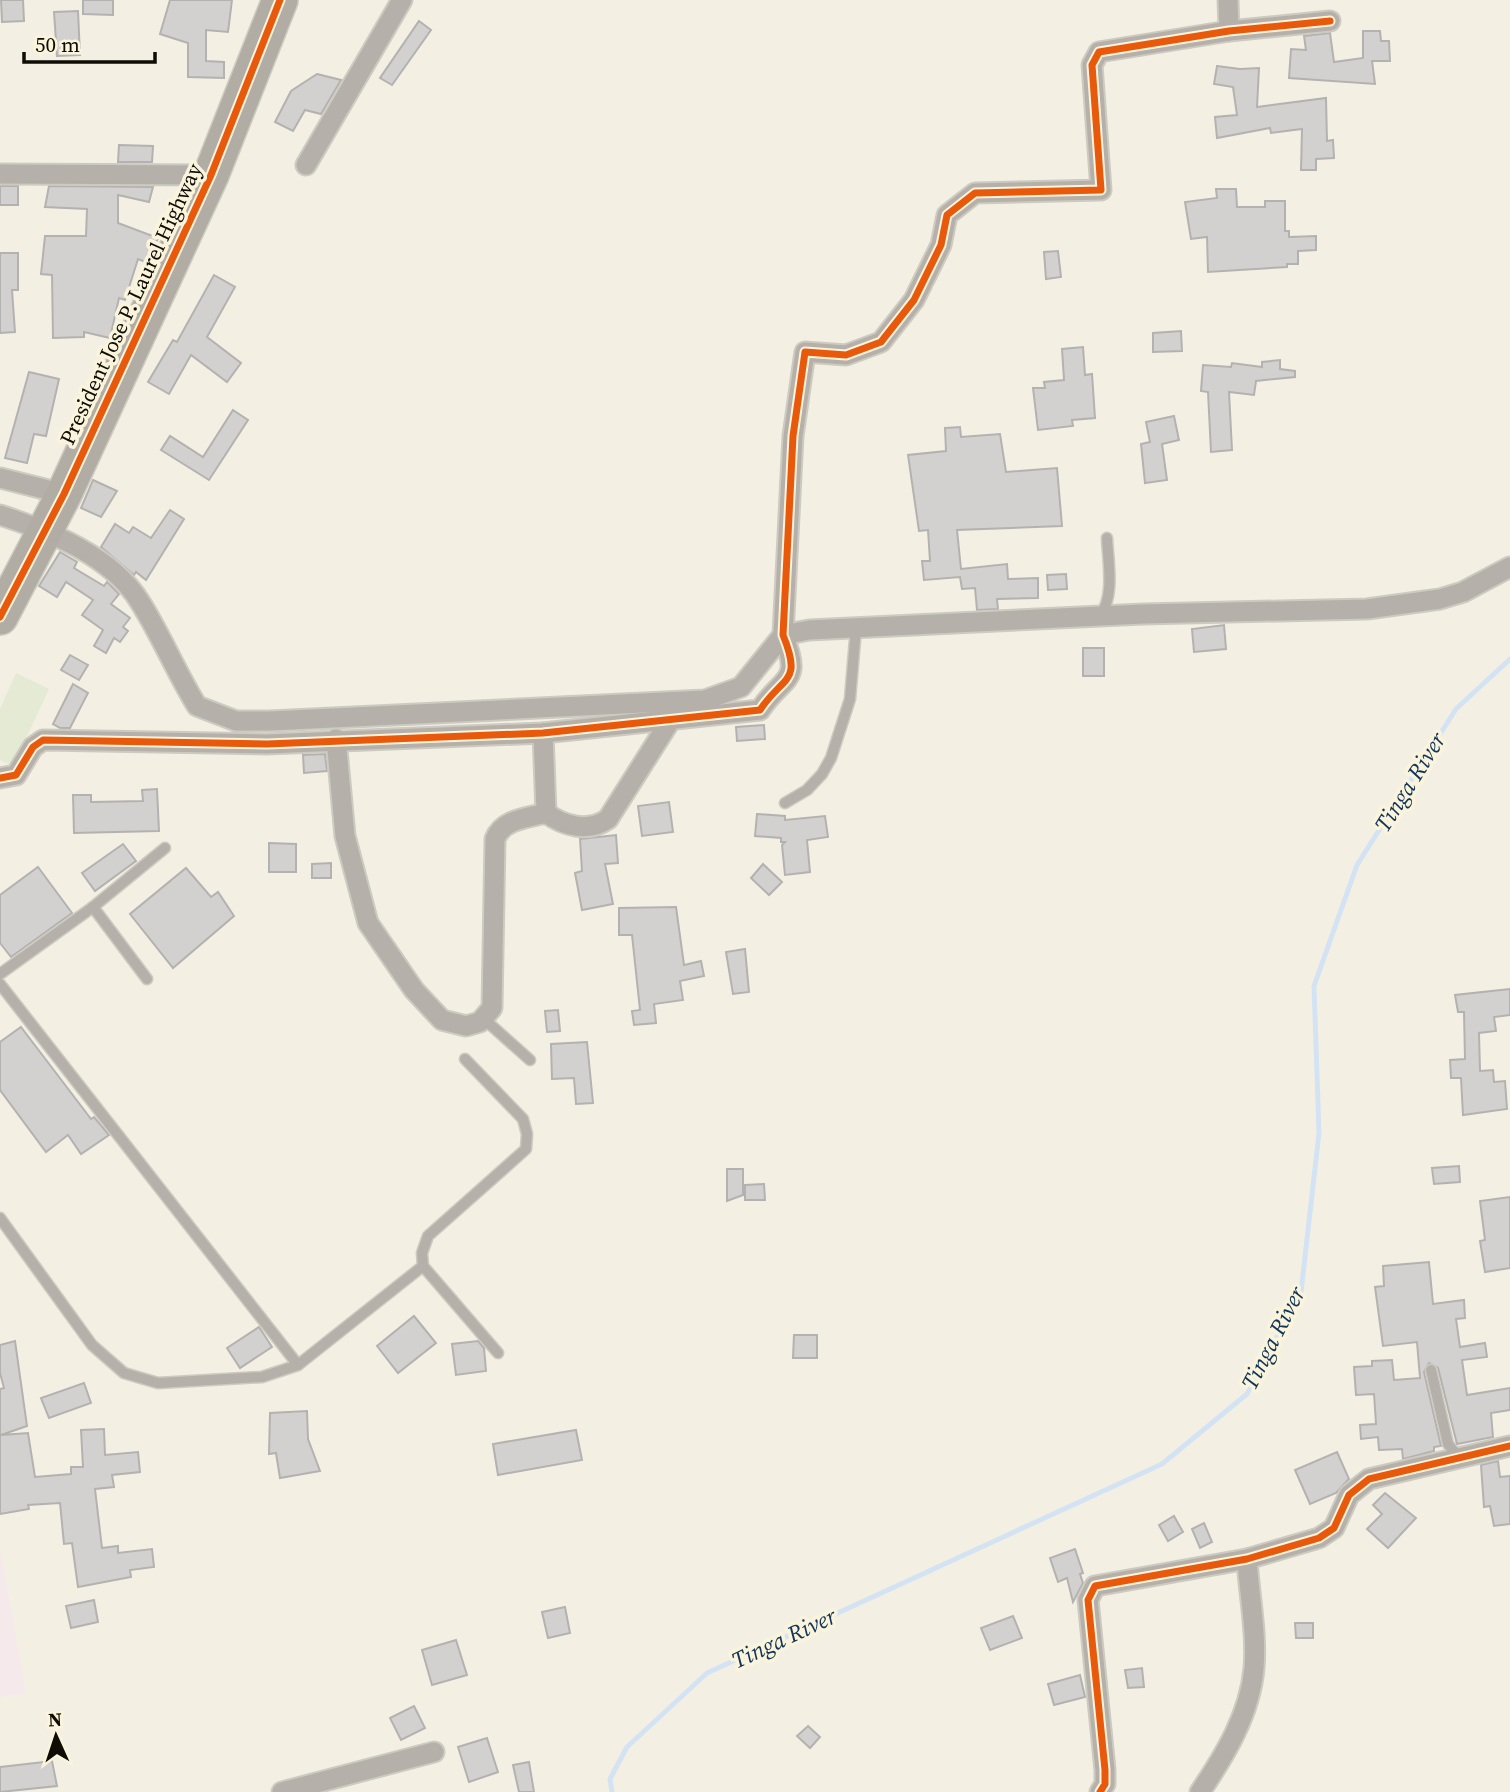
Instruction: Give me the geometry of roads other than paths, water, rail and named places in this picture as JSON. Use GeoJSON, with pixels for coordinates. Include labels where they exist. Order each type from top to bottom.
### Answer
{"type":"FeatureCollection","features":[{"type":"Feature","properties":{"kind":"highway","name":"President Jose P. Laurel Highway"},"geometry":{"type":"LineString","coordinates":[[0,617],[64,494],[211,176],[280,0]]}},
{"type":"Feature","properties":{"kind":"street"},"geometry":{"type":"LineString","coordinates":[[306,165],[402,0]]}},
{"type":"Feature","properties":{"kind":"street"},"geometry":{"type":"LineString","coordinates":[[1228,0],[1229,31]]}},
{"type":"Feature","properties":{"kind":"street"},"geometry":{"type":"LineString","coordinates":[[0,778],[16,775],[33,747],[43,740],[267,744],[336,739],[543,733],[761,709],[768,698],[789,680],[791,655],[783,635],[793,436],[805,352],[846,355],[881,342],[914,300],[941,245],[947,215],[975,193],[1101,190],[1092,65],[1099,52],[1229,31],[1329,21]]}},
{"type":"Feature","properties":{"kind":"street"},"geometry":{"type":"LineString","coordinates":[[0,174],[211,176]]}},
{"type":"Feature","properties":{"kind":"street"},"geometry":{"type":"LineString","coordinates":[[0,478],[64,494]]}},
{"type":"Feature","properties":{"kind":"street"},"geometry":{"type":"LineString","coordinates":[[0,515],[73,545],[117,575],[139,600],[197,706],[236,721],[353,718],[705,699],[741,687],[783,635],[808,630],[1367,609],[1440,599],[1463,592],[1510,567]]}},
{"type":"Feature","properties":{"kind":"street"},"geometry":{"type":"LineString","coordinates":[[336,739],[345,836],[368,923],[414,990],[443,1020],[466,1026],[484,1019],[492,1008],[495,839],[499,830],[510,822],[546,813],[560,823],[582,827],[599,825],[608,819],[670,721]]}},
{"type":"Feature","properties":{"kind":"street"},"geometry":{"type":"LineString","coordinates":[[543,733],[546,813]]}},
{"type":"Feature","properties":{"kind":"street"},"geometry":{"type":"LineString","coordinates":[[1100,1792],[1105,1784],[1105,1770],[1089,1614],[1091,1591],[1095,1586],[1247,1559],[1324,1536],[1334,1528],[1349,1495],[1369,1479],[1510,1446]]}},
{"type":"Feature","properties":{"kind":"street"},"geometry":{"type":"LineString","coordinates":[[1200,1792],[1229,1750],[1248,1696],[1254,1667],[1247,1559]]}},
{"type":"Feature","properties":{"kind":"street"},"geometry":{"type":"LineString","coordinates":[[282,1792],[434,1752]]}},
{"type":"Feature","properties":{"kind":"lane"},"geometry":{"type":"LineString","coordinates":[[1100,617],[1106,609],[1108,591],[1107,538]]}},
{"type":"Feature","properties":{"kind":"lane"},"geometry":{"type":"LineString","coordinates":[[785,803],[807,790],[822,774],[831,758],[850,699],[856,628]]}},
{"type":"Feature","properties":{"kind":"lane"},"geometry":{"type":"LineString","coordinates":[[0,974],[93,908],[165,848]]}},
{"type":"Feature","properties":{"kind":"lane"},"geometry":{"type":"LineString","coordinates":[[93,908],[148,979]]}},
{"type":"Feature","properties":{"kind":"lane"},"geometry":{"type":"LineString","coordinates":[[0,984],[298,1365]]}},
{"type":"Feature","properties":{"kind":"lane"},"geometry":{"type":"LineString","coordinates":[[484,1019],[530,1060]]}},
{"type":"Feature","properties":{"kind":"lane"},"geometry":{"type":"LineString","coordinates":[[465,1059],[523,1119],[527,1134],[526,1149],[428,1236],[422,1253],[423,1266],[498,1353]]}},
{"type":"Feature","properties":{"kind":"lane"},"geometry":{"type":"LineString","coordinates":[[0,1218],[92,1345],[124,1373],[158,1382],[262,1377],[298,1365],[423,1266]]}},
{"type":"Feature","properties":{"kind":"lane"},"geometry":{"type":"LineString","coordinates":[[1430,1370],[1448,1444],[1459,1458]]}},
{"type":"Feature","properties":{"kind":"waterway","name":"Tinga River"},"geometry":{"type":"LineString","coordinates":[[612,1792],[610,1779],[627,1747],[707,1673],[1162,1464],[1247,1394],[1301,1292],[1319,1133],[1314,986],[1357,865],[1456,709],[1510,659]]}}]}
